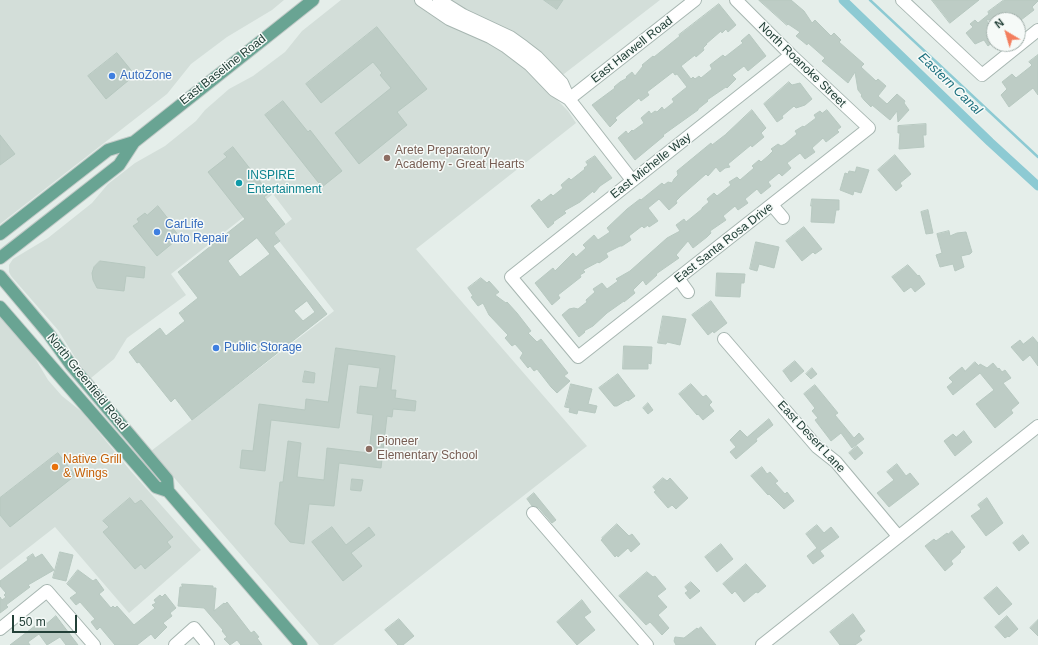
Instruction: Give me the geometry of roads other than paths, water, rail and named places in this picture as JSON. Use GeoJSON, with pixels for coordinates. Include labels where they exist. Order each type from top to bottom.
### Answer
{"type":"FeatureCollection","features":[{"type":"Feature","properties":{"kind":"main road","name":"East Baseline Road"},"geometry":{"type":"LineString","coordinates":[[0,258],[119,165],[134,142],[313,0]]}},
{"type":"Feature","properties":{"kind":"main road","name":"East Baseline Road"},"geometry":{"type":"LineString","coordinates":[[0,234],[108,150],[134,142]]}},
{"type":"Feature","properties":{"kind":"main road","name":"North Greenfield Road"},"geometry":{"type":"LineString","coordinates":[[0,276],[48,333],[70,364],[167,479],[168,491]]}},
{"type":"Feature","properties":{"kind":"main road","name":"North Greenfield Road"},"geometry":{"type":"LineString","coordinates":[[0,307],[156,488],[168,491],[301,645]]}},
{"type":"Feature","properties":{"kind":"main road"},"geometry":{"type":"LineString","coordinates":[[76,395],[85,381]]}},
{"type":"Feature","properties":{"kind":"main road"},"geometry":{"type":"LineString","coordinates":[[123,450],[130,436]]}},
{"type":"Feature","properties":{"kind":"street"},"geometry":{"type":"LineString","coordinates":[[421,0],[449,19],[490,37],[505,46],[530,65],[554,90],[569,99]]}},
{"type":"Feature","properties":{"kind":"street"},"geometry":{"type":"LineString","coordinates":[[438,0],[463,15],[510,37],[542,61],[562,83],[569,99],[632,180]]}},
{"type":"Feature","properties":{"kind":"street","name":"East Harwell Road"},"geometry":{"type":"LineString","coordinates":[[569,99],[695,0]]}},
{"type":"Feature","properties":{"kind":"street","name":"North Roanoke Street"},"geometry":{"type":"LineString","coordinates":[[736,0],[791,55],[869,128]]}},
{"type":"Feature","properties":{"kind":"street"},"geometry":{"type":"LineString","coordinates":[[902,0],[982,75],[1038,30]]}},
{"type":"Feature","properties":{"kind":"street","name":"East Michelle Way"},"geometry":{"type":"LineString","coordinates":[[578,356],[511,277],[791,55]]}},
{"type":"Feature","properties":{"kind":"street","name":"East Santa Rosa Drive"},"geometry":{"type":"LineString","coordinates":[[578,356],[869,128]]}},
{"type":"Feature","properties":{"kind":"street"},"geometry":{"type":"LineString","coordinates":[[772,205],[783,218]]}},
{"type":"Feature","properties":{"kind":"street"},"geometry":{"type":"LineString","coordinates":[[678,278],[688,292]]}},
{"type":"Feature","properties":{"kind":"street","name":"East Desert Lane"},"geometry":{"type":"LineString","coordinates":[[724,339],[817,447],[836,462],[898,536]]}},
{"type":"Feature","properties":{"kind":"street"},"geometry":{"type":"LineString","coordinates":[[762,645],[1038,426]]}},
{"type":"Feature","properties":{"kind":"street"},"geometry":{"type":"LineString","coordinates":[[533,513],[647,645]]}},
{"type":"Feature","properties":{"kind":"street"},"geometry":{"type":"LineString","coordinates":[[0,629],[48,591],[94,645]]}},
{"type":"Feature","properties":{"kind":"street"},"geometry":{"type":"LineString","coordinates":[[175,645],[194,628],[208,645]]}},
{"type":"Feature","properties":{"kind":"waterway","name":"Eastern Canal"},"geometry":{"type":"LineString","coordinates":[[843,0],[990,142],[1038,186]]}},
{"type":"Feature","properties":{"kind":"waterway"},"geometry":{"type":"LineString","coordinates":[[870,0],[1038,157]]}},
{"type":"Feature","properties":{"kind":"place","name":"AutoZone"},"geometry":{"type":"Point","coordinates":[112,76]}},
{"type":"Feature","properties":{"kind":"place","name":"Arete Preparatory Academy - Great Hearts"},"geometry":{"type":"Point","coordinates":[387,158]}},
{"type":"Feature","properties":{"kind":"place","name":"INSPIRE Entertainment"},"geometry":{"type":"Point","coordinates":[239,183]}},
{"type":"Feature","properties":{"kind":"place","name":"CarLife Auto Repair"},"geometry":{"type":"Point","coordinates":[157,232]}},
{"type":"Feature","properties":{"kind":"place","name":"Public Storage"},"geometry":{"type":"Point","coordinates":[216,348]}},
{"type":"Feature","properties":{"kind":"place","name":"Pioneer Elementary School"},"geometry":{"type":"Point","coordinates":[369,449]}},
{"type":"Feature","properties":{"kind":"place","name":"Native Grill & Wings"},"geometry":{"type":"Point","coordinates":[55,467]}}]}
